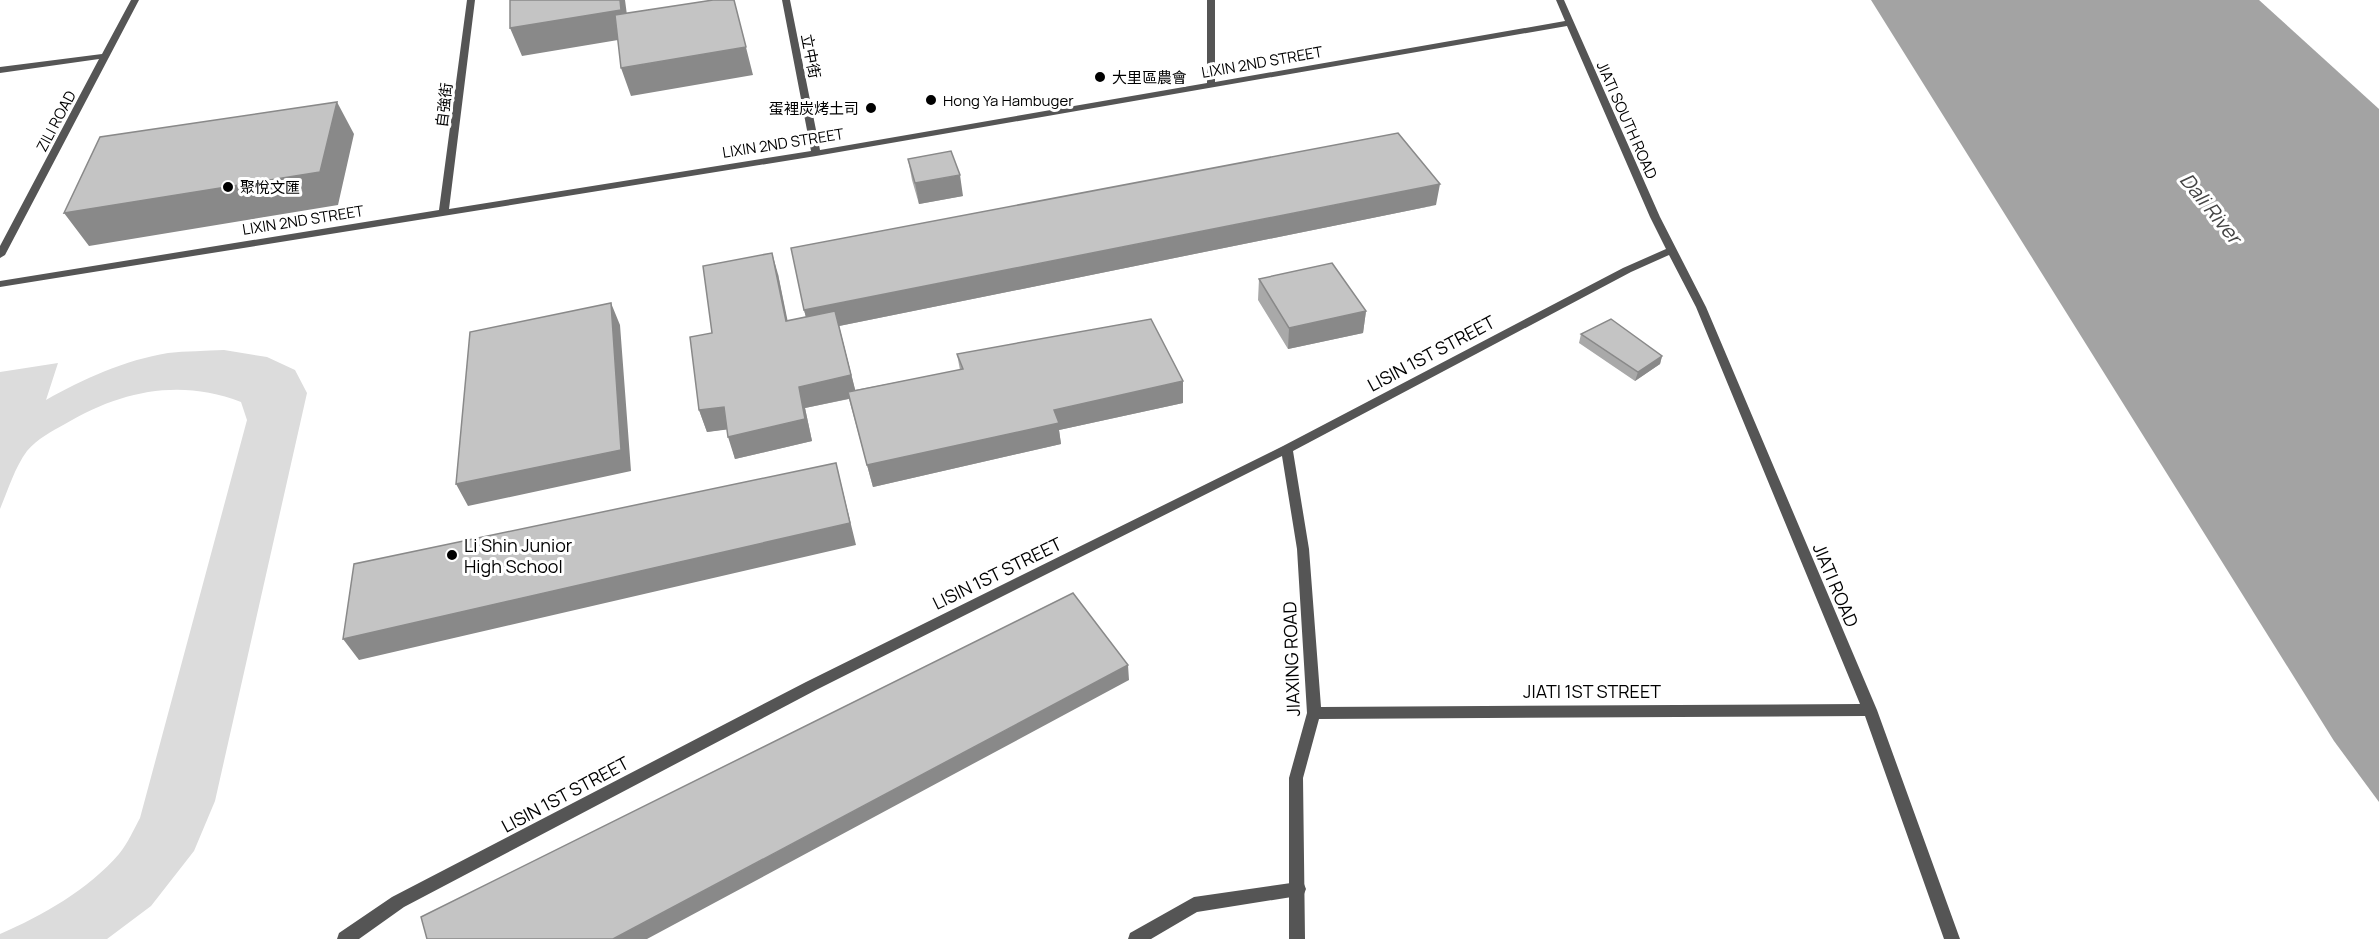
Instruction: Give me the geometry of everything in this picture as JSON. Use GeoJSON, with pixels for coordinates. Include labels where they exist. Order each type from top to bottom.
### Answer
{"type":"FeatureCollection","features":[{"type":"Feature","properties":{"kind":"street","name":"ZILI ROAD"},"geometry":{"type":"LineString","coordinates":[[0,255],[135,0]]}},
{"type":"Feature","properties":{"kind":"street","name":"自強街"},"geometry":{"type":"LineString","coordinates":[[444,213],[471,0]]}},
{"type":"Feature","properties":{"kind":"street","name":"立中街"},"geometry":{"type":"LineString","coordinates":[[786,0],[816,153]]}},
{"type":"Feature","properties":{"kind":"street"},"geometry":{"type":"LineString","coordinates":[[1211,0],[1211,86]]}},
{"type":"Feature","properties":{"kind":"street","name":"JIATI SOUTH ROAD"},"geometry":{"type":"LineString","coordinates":[[1560,0],[1655,217],[1673,250]]}},
{"type":"Feature","properties":{"kind":"street","name":"LIXIN 2ND STREET"},"geometry":{"type":"LineString","coordinates":[[0,284],[816,153],[1569,23]]}},
{"type":"Feature","properties":{"kind":"street"},"geometry":{"type":"LineString","coordinates":[[0,70],[105,56]]}},
{"type":"Feature","properties":{"kind":"street","name":"LISIN 1ST STREET"},"geometry":{"type":"LineString","coordinates":[[345,939],[398,902],[800,691],[1287,449],[1627,270],[1673,250]]}},
{"type":"Feature","properties":{"kind":"street","name":"JIATI ROAD"},"geometry":{"type":"LineString","coordinates":[[1673,250],[1701,308],[1870,710],[1952,939]]}},
{"type":"Feature","properties":{"kind":"street","name":"JIAXING ROAD"},"geometry":{"type":"LineString","coordinates":[[1287,449],[1303,549],[1314,713],[1296,778],[1297,939]]}},
{"type":"Feature","properties":{"kind":"street","name":"JIATI 1ST STREET"},"geometry":{"type":"LineString","coordinates":[[1314,713],[1870,710]]}},
{"type":"Feature","properties":{"kind":"street"},"geometry":{"type":"LineString","coordinates":[[1137,939],[1194,905],[1298,889]]}},
{"type":"Feature","properties":{"kind":"shaded area"},"geometry":{"type":"Polygon","coordinates":[[[224,350],[267,357],[295,370],[307,393],[215,801],[194,851],[151,906],[107,939],[0,939],[0,934],[48,910],[94,879],[119,854],[140,818],[247,420],[241,402],[196,391],[151,392],[107,403],[55,429],[31,447],[19,464],[0,509],[0,372],[58,363],[46,400],[90,378],[136,360],[168,353],[224,350]]]}},
{"type":"Feature","properties":{"kind":"water","name":"Dali River"},"geometry":{"type":"Polygon","coordinates":[[[1871,0],[2259,0],[2379,109],[2379,802],[2334,741],[1871,0]]]}},
{"type":"Feature","properties":{"kind":"building"},"geometry":{"type":"Polygon","coordinates":[[[510,0],[620,0],[621,10],[510,28],[510,0]]]}},
{"type":"Feature","properties":{"kind":"building"},"geometry":{"type":"Polygon","coordinates":[[[713,0],[734,0],[746,47],[621,68],[615,15],[713,0]]]}},
{"type":"Feature","properties":{"kind":"building"},"geometry":{"type":"Polygon","coordinates":[[[337,102],[320,172],[64,213],[100,137],[337,102]]]}},
{"type":"Feature","properties":{"kind":"building"},"geometry":{"type":"Polygon","coordinates":[[[1398,133],[1440,184],[804,310],[791,248],[1398,133]]]}},
{"type":"Feature","properties":{"kind":"building"},"geometry":{"type":"Polygon","coordinates":[[[951,151],[960,175],[915,183],[908,159],[951,151]]]}},
{"type":"Feature","properties":{"kind":"building"},"geometry":{"type":"Polygon","coordinates":[[[772,253],[786,321],[835,311],[851,375],[799,387],[805,419],[728,437],[724,407],[699,410],[690,337],[712,333],[703,266],[772,253]]]}},
{"type":"Feature","properties":{"kind":"building"},"geometry":{"type":"Polygon","coordinates":[[[1332,263],[1366,311],[1289,328],[1259,279],[1332,263]]]}},
{"type":"Feature","properties":{"kind":"building"},"geometry":{"type":"Polygon","coordinates":[[[611,303],[621,450],[456,484],[470,332],[611,303]]]}},
{"type":"Feature","properties":{"kind":"building"},"geometry":{"type":"Polygon","coordinates":[[[1151,319],[1183,381],[1054,410],[1059,423],[867,465],[848,392],[963,369],[957,354],[1151,319]]]}},
{"type":"Feature","properties":{"kind":"building"},"geometry":{"type":"Polygon","coordinates":[[[1611,319],[1662,356],[1638,372],[1581,334],[1611,319]]]}},
{"type":"Feature","properties":{"kind":"building"},"geometry":{"type":"Polygon","coordinates":[[[836,463],[850,523],[343,639],[354,564],[836,463]]]}},
{"type":"Feature","properties":{"kind":"building"},"geometry":{"type":"Polygon","coordinates":[[[1073,593],[1128,665],[613,939],[427,939],[421,917],[1073,593]]]}},
{"type":"Feature","properties":{"kind":"place","name":"大里區農會"},"geometry":{"type":"Point","coordinates":[1100,77]}},
{"type":"Feature","properties":{"kind":"place","name":"Hong Ya Hambuger"},"geometry":{"type":"Point","coordinates":[931,100]}},
{"type":"Feature","properties":{"kind":"place","name":"蛋裡炭烤土司"},"geometry":{"type":"Point","coordinates":[871,108]}},
{"type":"Feature","properties":{"kind":"place","name":"聚悅文匯"},"geometry":{"type":"Point","coordinates":[228,187]}},
{"type":"Feature","properties":{"kind":"place","name":"Li Shin Junior High School"},"geometry":{"type":"Point","coordinates":[452,555]}}]}
